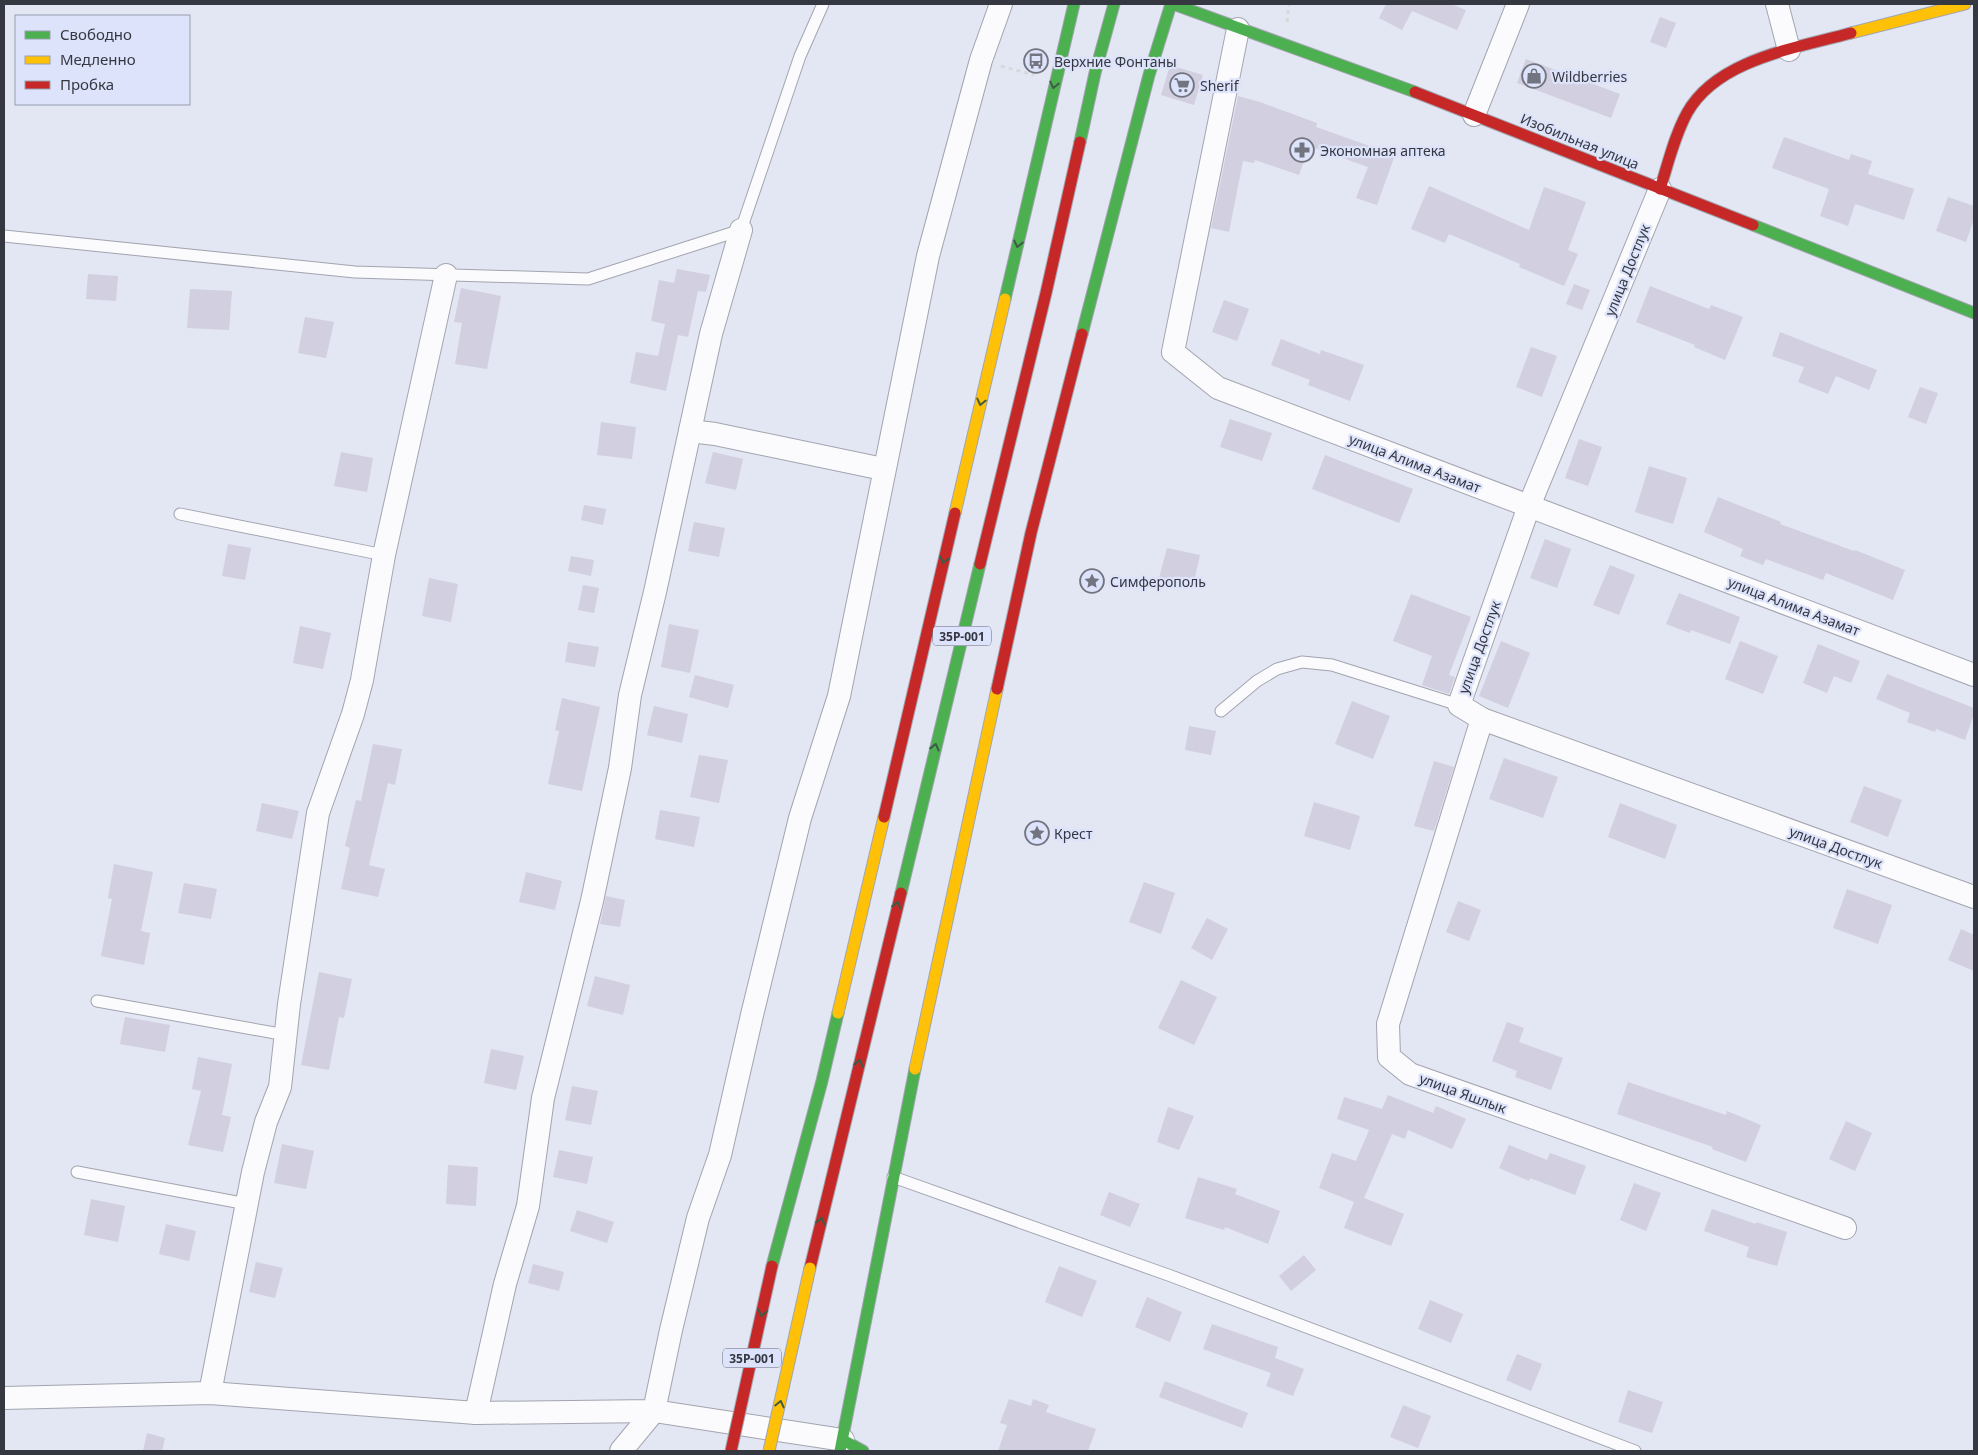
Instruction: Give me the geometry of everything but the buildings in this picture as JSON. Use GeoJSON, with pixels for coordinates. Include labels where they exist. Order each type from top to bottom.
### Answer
{"type":"FeatureCollection","features":[{"type":"Feature","properties":{"kind":"main road","name":"35Р-001"},"geometry":{"type":"LineString","coordinates":[[732,1451],[772,1266],[829,1052],[1074,4]]}},
{"type":"Feature","properties":{"kind":"main road","name":"35Р-001"},"geometry":{"type":"LineString","coordinates":[[769,1451],[810,1268],[1046,293],[1095,73],[1114,4]]}},
{"type":"Feature","properties":{"kind":"main road","name":"Изобильная улица"},"geometry":{"type":"LineString","coordinates":[[1172,4],[1440,100],[1974,313]]}},
{"type":"Feature","properties":{"kind":"main road"},"geometry":{"type":"LineString","coordinates":[[863,1451],[842,1446],[908,1100],[1031,533],[1150,71],[1172,4]]}},
{"type":"Feature","properties":{"kind":"main road"},"geometry":{"type":"LineString","coordinates":[[1205,4],[1238,28]]}},
{"type":"Feature","properties":{"kind":"main road"},"geometry":{"type":"LineString","coordinates":[[1660,189],[1679,131],[1693,104],[1713,85],[1744,65],[1916,9],[1965,4]]}},
{"type":"Feature","properties":{"kind":"main road"},"geometry":{"type":"LineString","coordinates":[[1197,25],[1209,24],[1238,28]]}},
{"type":"Feature","properties":{"kind":"main road"},"geometry":{"type":"LineString","coordinates":[[1150,71],[1164,48],[1174,38]]}},
{"type":"Feature","properties":{"kind":"street"},"geometry":{"type":"LineString","coordinates":[[625,1449],[654,1411],[698,1218],[720,1155],[800,818],[839,696],[883,469],[928,256],[981,60],[1001,4]]}},
{"type":"Feature","properties":{"kind":"street"},"geometry":{"type":"LineString","coordinates":[[1474,115],[1518,4]]}},
{"type":"Feature","properties":{"kind":"street"},"geometry":{"type":"LineString","coordinates":[[1777,4],[1788,50]]}},
{"type":"Feature","properties":{"kind":"street","name":"улица Алима Азамат"},"geometry":{"type":"LineString","coordinates":[[1238,28],[1173,352],[1218,388],[1974,675]]}},
{"type":"Feature","properties":{"kind":"street","name":"улица Достлук"},"geometry":{"type":"LineString","coordinates":[[1660,189],[1529,506],[1458,705],[1482,719],[1974,897]]}},
{"type":"Feature","properties":{"kind":"street"},"geometry":{"type":"LineString","coordinates":[[476,1412],[505,1284],[528,1206],[544,1098],[592,900],[620,768],[630,695],[655,592],[711,334],[741,230]]}},
{"type":"Feature","properties":{"kind":"street"},"geometry":{"type":"LineString","coordinates":[[210,1393],[247,1204],[266,1122],[280,1088],[318,813],[353,714],[362,680],[384,555],[446,274]]}},
{"type":"Feature","properties":{"kind":"street"},"geometry":{"type":"LineString","coordinates":[[690,431],[715,434],[883,469]]}},
{"type":"Feature","properties":{"kind":"street","name":"улица Яшлык"},"geometry":{"type":"LineString","coordinates":[[1482,719],[1388,1024],[1389,1056],[1410,1074],[1845,1228]]}},
{"type":"Feature","properties":{"kind":"street"},"geometry":{"type":"LineString","coordinates":[[4,1398],[210,1393],[476,1412],[654,1411],[842,1446]]}},
{"type":"Feature","properties":{"kind":"lane"},"geometry":{"type":"LineString","coordinates":[[4,236],[355,272],[588,279],[741,230],[800,56],[822,4]]}},
{"type":"Feature","properties":{"kind":"lane"},"geometry":{"type":"LineString","coordinates":[[180,514],[384,555]]}},
{"type":"Feature","properties":{"kind":"lane"},"geometry":{"type":"LineString","coordinates":[[1221,711],[1257,681],[1277,669],[1302,662],[1332,665],[1458,705]]}},
{"type":"Feature","properties":{"kind":"lane"},"geometry":{"type":"LineString","coordinates":[[97,1001],[286,1035]]}},
{"type":"Feature","properties":{"kind":"lane"},"geometry":{"type":"LineString","coordinates":[[78,1172],[247,1204]]}},
{"type":"Feature","properties":{"kind":"lane"},"geometry":{"type":"LineString","coordinates":[[893,1177],[1171,1276],[1635,1451]]}},
{"type":"Feature","properties":{"kind":"path"},"geometry":{"type":"LineString","coordinates":[[981,60],[1036,75],[1038,67]]}},
{"type":"Feature","properties":{"kind":"traffic: fast"},"geometry":{"type":"LineString","coordinates":[[1005,299],[1074,4]]}},
{"type":"Feature","properties":{"kind":"traffic: fast"},"geometry":{"type":"LineString","coordinates":[[1080,142],[1095,73],[1114,4]]}},
{"type":"Feature","properties":{"kind":"traffic: fast"},"geometry":{"type":"LineString","coordinates":[[1082,334],[1149,75],[1171,4]]}},
{"type":"Feature","properties":{"kind":"traffic: fast"},"geometry":{"type":"LineString","coordinates":[[1173,4],[1415,92]]}},
{"type":"Feature","properties":{"kind":"traffic: fast"},"geometry":{"type":"LineString","coordinates":[[1753,225],[1974,313]]}},
{"type":"Feature","properties":{"kind":"traffic: fast"},"geometry":{"type":"LineString","coordinates":[[901,893],[980,564]]}},
{"type":"Feature","properties":{"kind":"traffic: fast"},"geometry":{"type":"LineString","coordinates":[[772,1266],[822,1081],[838,1013]]}},
{"type":"Feature","properties":{"kind":"traffic: fast"},"geometry":{"type":"LineString","coordinates":[[840,1451],[915,1069]]}},
{"type":"Feature","properties":{"kind":"traffic: fast"},"geometry":{"type":"LineString","coordinates":[[843,1440],[863,1451]]}},
{"type":"Feature","properties":{"kind":"traffic: slow"},"geometry":{"type":"LineString","coordinates":[[1851,33],[1965,4]]}},
{"type":"Feature","properties":{"kind":"traffic: slow"},"geometry":{"type":"LineString","coordinates":[[955,513],[1005,299]]}},
{"type":"Feature","properties":{"kind":"traffic: slow"},"geometry":{"type":"LineString","coordinates":[[915,1069],[997,689]]}},
{"type":"Feature","properties":{"kind":"traffic: slow"},"geometry":{"type":"LineString","coordinates":[[838,1013],[884,817]]}},
{"type":"Feature","properties":{"kind":"traffic: slow"},"geometry":{"type":"LineString","coordinates":[[769,1451],[810,1268]]}},
{"type":"Feature","properties":{"kind":"traffic: jam"},"geometry":{"type":"LineString","coordinates":[[1660,189],[1682,122],[1700,95],[1718,80],[1760,58],[1851,33]]}},
{"type":"Feature","properties":{"kind":"traffic: jam"},"geometry":{"type":"LineString","coordinates":[[1415,92],[1753,225]]}},
{"type":"Feature","properties":{"kind":"traffic: jam"},"geometry":{"type":"LineString","coordinates":[[980,564],[1046,293],[1080,142]]}},
{"type":"Feature","properties":{"kind":"traffic: jam"},"geometry":{"type":"LineString","coordinates":[[997,689],[1031,533],[1082,334]]}},
{"type":"Feature","properties":{"kind":"traffic: jam"},"geometry":{"type":"LineString","coordinates":[[884,817],[955,513]]}},
{"type":"Feature","properties":{"kind":"traffic: jam"},"geometry":{"type":"LineString","coordinates":[[810,1268],[901,893]]}},
{"type":"Feature","properties":{"kind":"traffic: jam"},"geometry":{"type":"LineString","coordinates":[[731,1451],[772,1266]]}},
{"type":"Feature","properties":{"kind":"place","name":"Верхние Фонтаны"},"geometry":{"type":"Point","coordinates":[1036,61]}},
{"type":"Feature","properties":{"kind":"place","name":"Wildberries"},"geometry":{"type":"Point","coordinates":[1534,76]}},
{"type":"Feature","properties":{"kind":"place","name":"Sherif"},"geometry":{"type":"Point","coordinates":[1182,85]}},
{"type":"Feature","properties":{"kind":"place","name":"Экономная аптека"},"geometry":{"type":"Point","coordinates":[1302,150]}},
{"type":"Feature","properties":{"kind":"place","name":"Симферополь"},"geometry":{"type":"Point","coordinates":[1092,581]}},
{"type":"Feature","properties":{"kind":"place","name":"Крест"},"geometry":{"type":"Point","coordinates":[1037,833]}}]}
